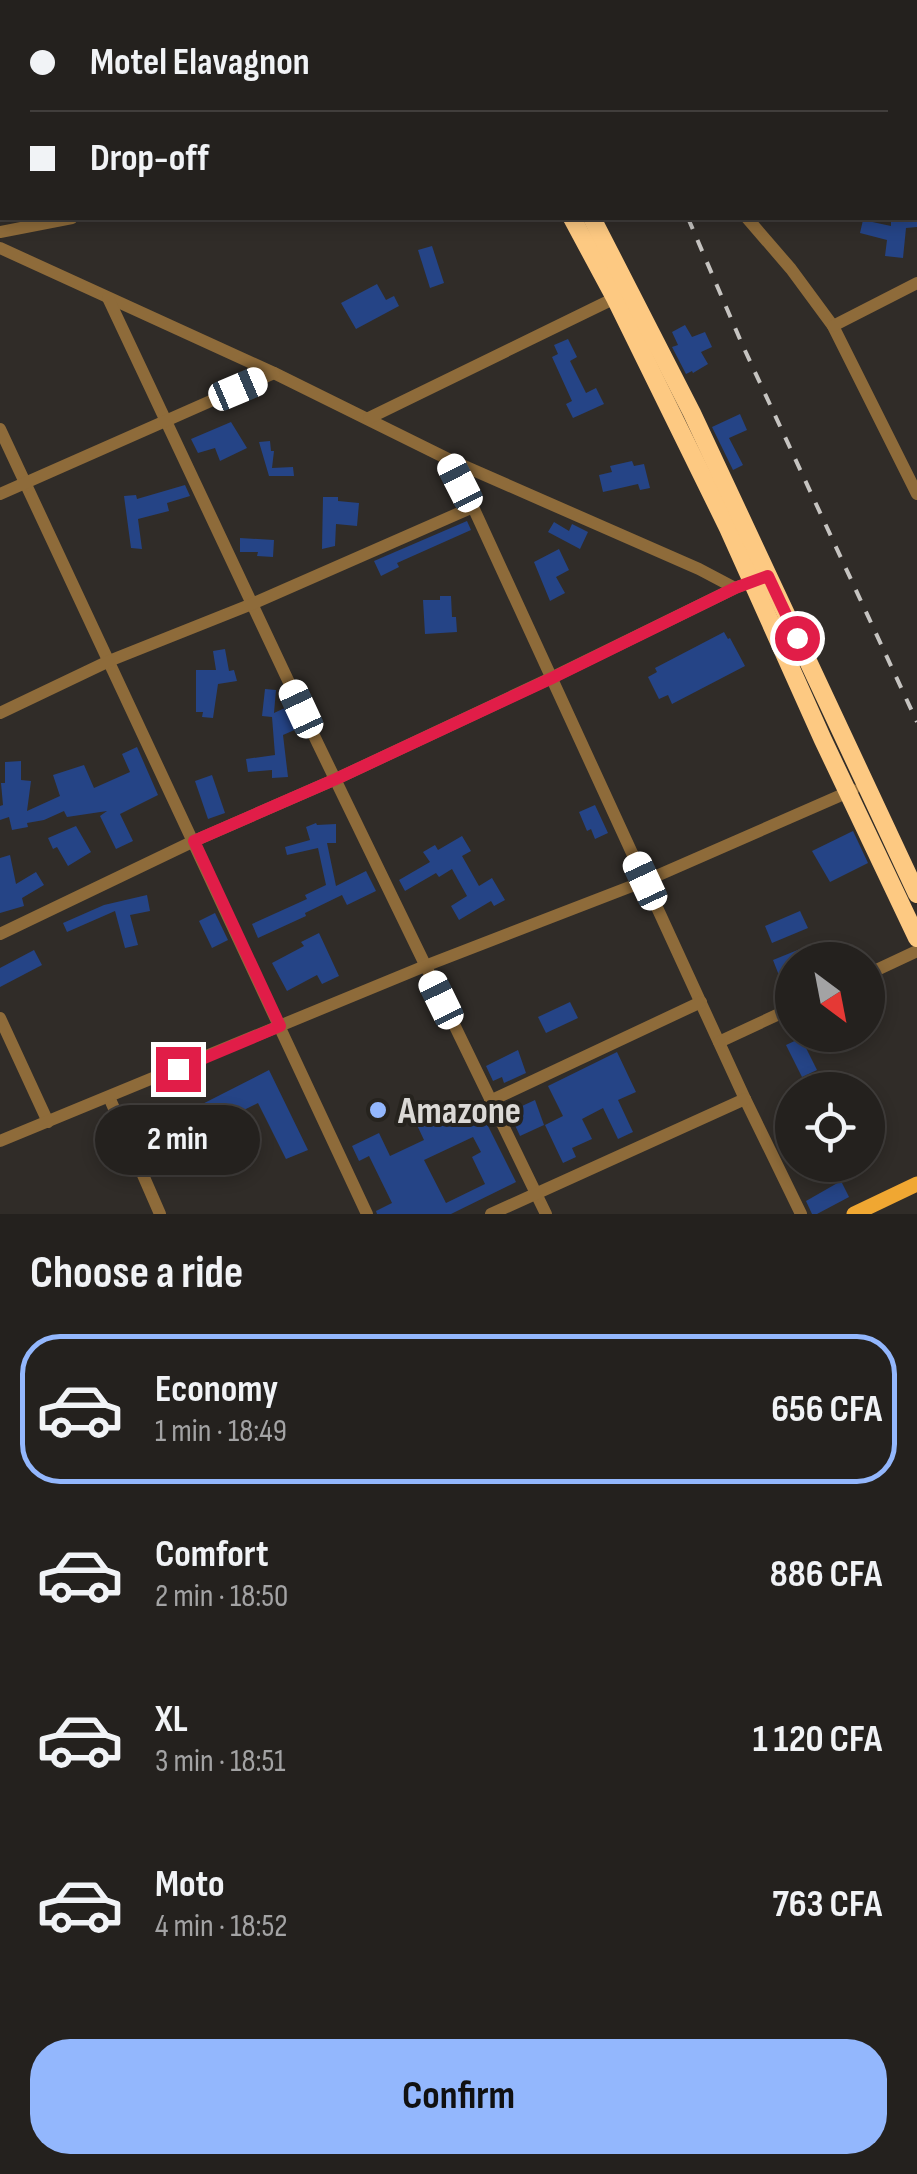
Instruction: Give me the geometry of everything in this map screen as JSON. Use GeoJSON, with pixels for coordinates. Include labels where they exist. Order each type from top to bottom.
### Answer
{"type":"FeatureCollection","features":[{"type":"Feature","properties":{"kind":"highway"},"geometry":{"type":"LineString","coordinates":[[574,220],[601,255],[684,417],[857,788],[917,938]]}},
{"type":"Feature","properties":{"kind":"highway"},"geometry":{"type":"LineString","coordinates":[[592,220],[615,298],[684,417]]}},
{"type":"Feature","properties":{"kind":"highway"},"geometry":{"type":"LineString","coordinates":[[857,788],[917,894]]}},
{"type":"Feature","properties":{"kind":"main road"},"geometry":{"type":"LineString","coordinates":[[854,1214],[917,1184]]}},
{"type":"Feature","properties":{"kind":"street"},"geometry":{"type":"LineString","coordinates":[[0,232],[62,220]]}},
{"type":"Feature","properties":{"kind":"street"},"geometry":{"type":"LineString","coordinates":[[749,220],[833,326],[917,494]]}},
{"type":"Feature","properties":{"kind":"street"},"geometry":{"type":"LineString","coordinates":[[0,248],[274,373],[448,459],[735,588]]}},
{"type":"Feature","properties":{"kind":"street"},"geometry":{"type":"LineString","coordinates":[[833,326],[917,283]]}},
{"type":"Feature","properties":{"kind":"street"},"geometry":{"type":"LineString","coordinates":[[108,298],[546,1214]]}},
{"type":"Feature","properties":{"kind":"street"},"geometry":{"type":"LineString","coordinates":[[369,418],[615,298]]}},
{"type":"Feature","properties":{"kind":"street"},"geometry":{"type":"LineString","coordinates":[[0,494],[274,373]]}},
{"type":"Feature","properties":{"kind":"street"},"geometry":{"type":"LineString","coordinates":[[0,430],[366,1214]]}},
{"type":"Feature","properties":{"kind":"street"},"geometry":{"type":"LineString","coordinates":[[448,459],[801,1214]]}},
{"type":"Feature","properties":{"kind":"street"},"geometry":{"type":"LineString","coordinates":[[0,712],[109,661],[252,604],[472,507]]}},
{"type":"Feature","properties":{"kind":"street"},"geometry":{"type":"LineString","coordinates":[[0,934],[760,578]]}},
{"type":"Feature","properties":{"kind":"street"},"geometry":{"type":"LineString","coordinates":[[0,1141],[425,966],[645,881],[857,788]]}},
{"type":"Feature","properties":{"kind":"street"},"geometry":{"type":"LineString","coordinates":[[885,966],[917,951]]}},
{"type":"Feature","properties":{"kind":"street"},"geometry":{"type":"LineString","coordinates":[[490,1101],[701,1002]]}},
{"type":"Feature","properties":{"kind":"street"},"geometry":{"type":"LineString","coordinates":[[719,1042],[775,1016]]}},
{"type":"Feature","properties":{"kind":"street"},"geometry":{"type":"LineString","coordinates":[[0,1018],[48,1122]]}},
{"type":"Feature","properties":{"kind":"street"},"geometry":{"type":"LineString","coordinates":[[110,1098],[160,1214]]}},
{"type":"Feature","properties":{"kind":"street"},"geometry":{"type":"LineString","coordinates":[[491,1214],[746,1099]]}},
{"type":"Feature","properties":{"kind":"building"},"geometry":{"type":"Polygon","coordinates":[[[863,220],[891,226],[891,220],[917,220],[917,227],[906,228],[903,258],[885,256],[887,240],[860,233],[863,220]]]}},
{"type":"Feature","properties":{"kind":"building"},"geometry":{"type":"Polygon","coordinates":[[[432,246],[444,283],[430,288],[418,250],[432,246]]]}},
{"type":"Feature","properties":{"kind":"building"},"geometry":{"type":"Polygon","coordinates":[[[377,284],[386,300],[394,296],[399,306],[356,329],[341,303],[377,284]]]}},
{"type":"Feature","properties":{"kind":"building"},"geometry":{"type":"Polygon","coordinates":[[[685,325],[692,337],[705,332],[712,347],[701,352],[708,364],[686,374],[672,347],[678,345],[672,332],[685,325]]]}},
{"type":"Feature","properties":{"kind":"building"},"geometry":{"type":"Polygon","coordinates":[[[568,339],[577,357],[570,361],[586,393],[596,388],[604,404],[573,418],[566,404],[572,401],[552,357],[558,354],[554,345],[568,339]]]}},
{"type":"Feature","properties":{"kind":"building"},"geometry":{"type":"Polygon","coordinates":[[[740,414],[747,430],[729,438],[743,465],[733,470],[712,427],[740,414]]]}},
{"type":"Feature","properties":{"kind":"building"},"geometry":{"type":"Polygon","coordinates":[[[231,422],[247,448],[220,461],[215,448],[198,453],[191,439],[231,422]]]}},
{"type":"Feature","properties":{"kind":"building"},"geometry":{"type":"Polygon","coordinates":[[[270,441],[274,451],[272,468],[293,467],[294,476],[269,476],[259,442],[270,441]]]}},
{"type":"Feature","properties":{"kind":"building"},"geometry":{"type":"Polygon","coordinates":[[[632,461],[634,466],[644,464],[650,488],[640,490],[638,484],[603,492],[599,475],[612,472],[610,466],[632,461]]]}},
{"type":"Feature","properties":{"kind":"building"},"geometry":{"type":"Polygon","coordinates":[[[185,485],[190,496],[167,503],[169,511],[138,519],[142,549],[131,548],[124,496],[136,495],[137,499],[185,485]]]}},
{"type":"Feature","properties":{"kind":"building"},"geometry":{"type":"Polygon","coordinates":[[[323,497],[359,503],[357,526],[336,524],[335,546],[322,549],[323,497]]]}},
{"type":"Feature","properties":{"kind":"building"},"geometry":{"type":"Polygon","coordinates":[[[467,521],[471,530],[397,563],[399,567],[381,576],[374,561],[467,521]]]}},
{"type":"Feature","properties":{"kind":"building"},"geometry":{"type":"Polygon","coordinates":[[[554,522],[569,531],[572,524],[588,532],[580,549],[548,532],[554,522]]]}},
{"type":"Feature","properties":{"kind":"building"},"geometry":{"type":"Polygon","coordinates":[[[240,538],[274,540],[273,557],[240,552],[240,538]]]}},
{"type":"Feature","properties":{"kind":"building"},"geometry":{"type":"Polygon","coordinates":[[[559,549],[569,570],[556,577],[565,593],[550,601],[534,562],[559,549]]]}},
{"type":"Feature","properties":{"kind":"building"},"geometry":{"type":"Polygon","coordinates":[[[440,596],[451,596],[457,632],[425,634],[423,600],[440,600],[440,596]]]}},
{"type":"Feature","properties":{"kind":"building"},"geometry":{"type":"Polygon","coordinates":[[[724,632],[745,666],[672,704],[668,695],[659,699],[648,677],[657,672],[655,668],[724,632]]]}},
{"type":"Feature","properties":{"kind":"building"},"geometry":{"type":"Polygon","coordinates":[[[225,649],[229,671],[234,670],[237,681],[218,684],[213,718],[202,717],[203,712],[196,712],[196,670],[216,670],[213,651],[225,649]]]}},
{"type":"Feature","properties":{"kind":"building"},"geometry":{"type":"Polygon","coordinates":[[[265,689],[276,690],[274,713],[289,706],[299,728],[283,735],[288,777],[272,778],[272,770],[248,772],[246,759],[275,755],[272,717],[262,716],[265,689]]]}},
{"type":"Feature","properties":{"kind":"building"},"geometry":{"type":"Polygon","coordinates":[[[137,747],[158,795],[120,814],[133,841],[116,849],[100,816],[107,811],[67,817],[64,811],[12,830],[9,817],[0,820],[5,762],[21,761],[21,780],[31,781],[27,811],[60,796],[53,775],[84,765],[94,788],[130,772],[122,754],[137,747]]]}},
{"type":"Feature","properties":{"kind":"building"},"geometry":{"type":"Polygon","coordinates":[[[212,775],[225,813],[208,819],[195,781],[212,775]]]}},
{"type":"Feature","properties":{"kind":"building"},"geometry":{"type":"Polygon","coordinates":[[[595,805],[608,833],[595,839],[579,812],[595,805]]]}},
{"type":"Feature","properties":{"kind":"building"},"geometry":{"type":"Polygon","coordinates":[[[336,824],[336,843],[327,843],[336,886],[366,871],[376,891],[347,905],[342,895],[258,938],[252,924],[307,899],[305,895],[326,885],[318,848],[287,855],[285,847],[310,840],[306,827],[336,824]]]}},
{"type":"Feature","properties":{"kind":"building"},"geometry":{"type":"Polygon","coordinates":[[[76,826],[91,852],[68,866],[48,838],[76,826]]]}},
{"type":"Feature","properties":{"kind":"building"},"geometry":{"type":"Polygon","coordinates":[[[853,831],[868,863],[830,882],[812,851],[853,831]]]}},
{"type":"Feature","properties":{"kind":"building"},"geometry":{"type":"Polygon","coordinates":[[[462,836],[471,851],[462,856],[479,886],[492,878],[505,900],[494,906],[491,901],[459,920],[451,906],[467,896],[452,869],[439,877],[436,873],[405,891],[399,880],[430,862],[423,852],[435,845],[438,850],[462,836]]]}},
{"type":"Feature","properties":{"kind":"building"},"geometry":{"type":"Polygon","coordinates":[[[10,855],[16,884],[36,872],[44,885],[22,898],[24,906],[0,913],[0,858],[10,855]]]}},
{"type":"Feature","properties":{"kind":"building"},"geometry":{"type":"Polygon","coordinates":[[[147,895],[150,911],[130,915],[138,945],[125,948],[115,911],[67,932],[63,923],[104,905],[147,895]]]}},
{"type":"Feature","properties":{"kind":"building"},"geometry":{"type":"Polygon","coordinates":[[[800,911],[808,928],[772,943],[765,926],[800,911]]]}},
{"type":"Feature","properties":{"kind":"building"},"geometry":{"type":"Polygon","coordinates":[[[215,913],[228,940],[212,948],[199,921],[215,913]]]}},
{"type":"Feature","properties":{"kind":"building"},"geometry":{"type":"Polygon","coordinates":[[[319,933],[339,976],[322,984],[317,975],[287,991],[272,963],[319,933]]]}},
{"type":"Feature","properties":{"kind":"building"},"geometry":{"type":"Polygon","coordinates":[[[34,950],[42,965],[0,987],[0,968],[34,950]]]}},
{"type":"Feature","properties":{"kind":"building"},"geometry":{"type":"Polygon","coordinates":[[[570,1002],[578,1018],[546,1033],[538,1017],[570,1002]]]}},
{"type":"Feature","properties":{"kind":"building"},"geometry":{"type":"Polygon","coordinates":[[[518,1050],[526,1073],[504,1083],[502,1077],[493,1081],[486,1066],[518,1050]]]}},
{"type":"Feature","properties":{"kind":"building"},"geometry":{"type":"Polygon","coordinates":[[[617,1052],[636,1092],[618,1100],[633,1132],[618,1139],[603,1108],[582,1119],[592,1139],[572,1148],[576,1157],[563,1163],[545,1125],[563,1116],[548,1086],[617,1052]]]}},
{"type":"Feature","properties":{"kind":"building"},"geometry":{"type":"Polygon","coordinates":[[[790,1052],[808,1052],[817,1070],[800,1072],[790,1052]]]}},
{"type":"Feature","properties":{"kind":"building"},"geometry":{"type":"Polygon","coordinates":[[[269,1070],[308,1150],[286,1159],[258,1103],[177,1143],[167,1122],[269,1070]]]}},
{"type":"Feature","properties":{"kind":"building"},"geometry":{"type":"Polygon","coordinates":[[[535,1100],[544,1125],[520,1136],[509,1112],[535,1100]]]}},
{"type":"Feature","properties":{"kind":"building"},"geometry":{"type":"Polygon","coordinates":[[[476,1102],[516,1182],[451,1214],[377,1214],[376,1211],[392,1203],[369,1156],[359,1161],[352,1146],[379,1133],[390,1156],[424,1140],[416,1123],[457,1104],[460,1111],[476,1102]],[[473,1137],[424,1160],[446,1203],[485,1184],[472,1157],[481,1152],[473,1137]]]}},
{"type":"Feature","properties":{"kind":"building"},"geometry":{"type":"Polygon","coordinates":[[[839,1182],[849,1197],[817,1214],[812,1214],[806,1201],[839,1182]]]}},
{"type":"Feature","properties":{"kind":"railway"},"geometry":{"type":"LineString","coordinates":[[689,220],[917,722]]}},
{"type":"Feature","properties":{"kind":"place","name":"Amazone"},"geometry":{"type":"Point","coordinates":[378,1110]}},
{"type":"Feature","properties":{"kind":"route"},"geometry":{"type":"LineString","coordinates":[[178,1069],[280,1026],[194,841],[336,779],[735,588],[768,576],[797,638]]}}]}
